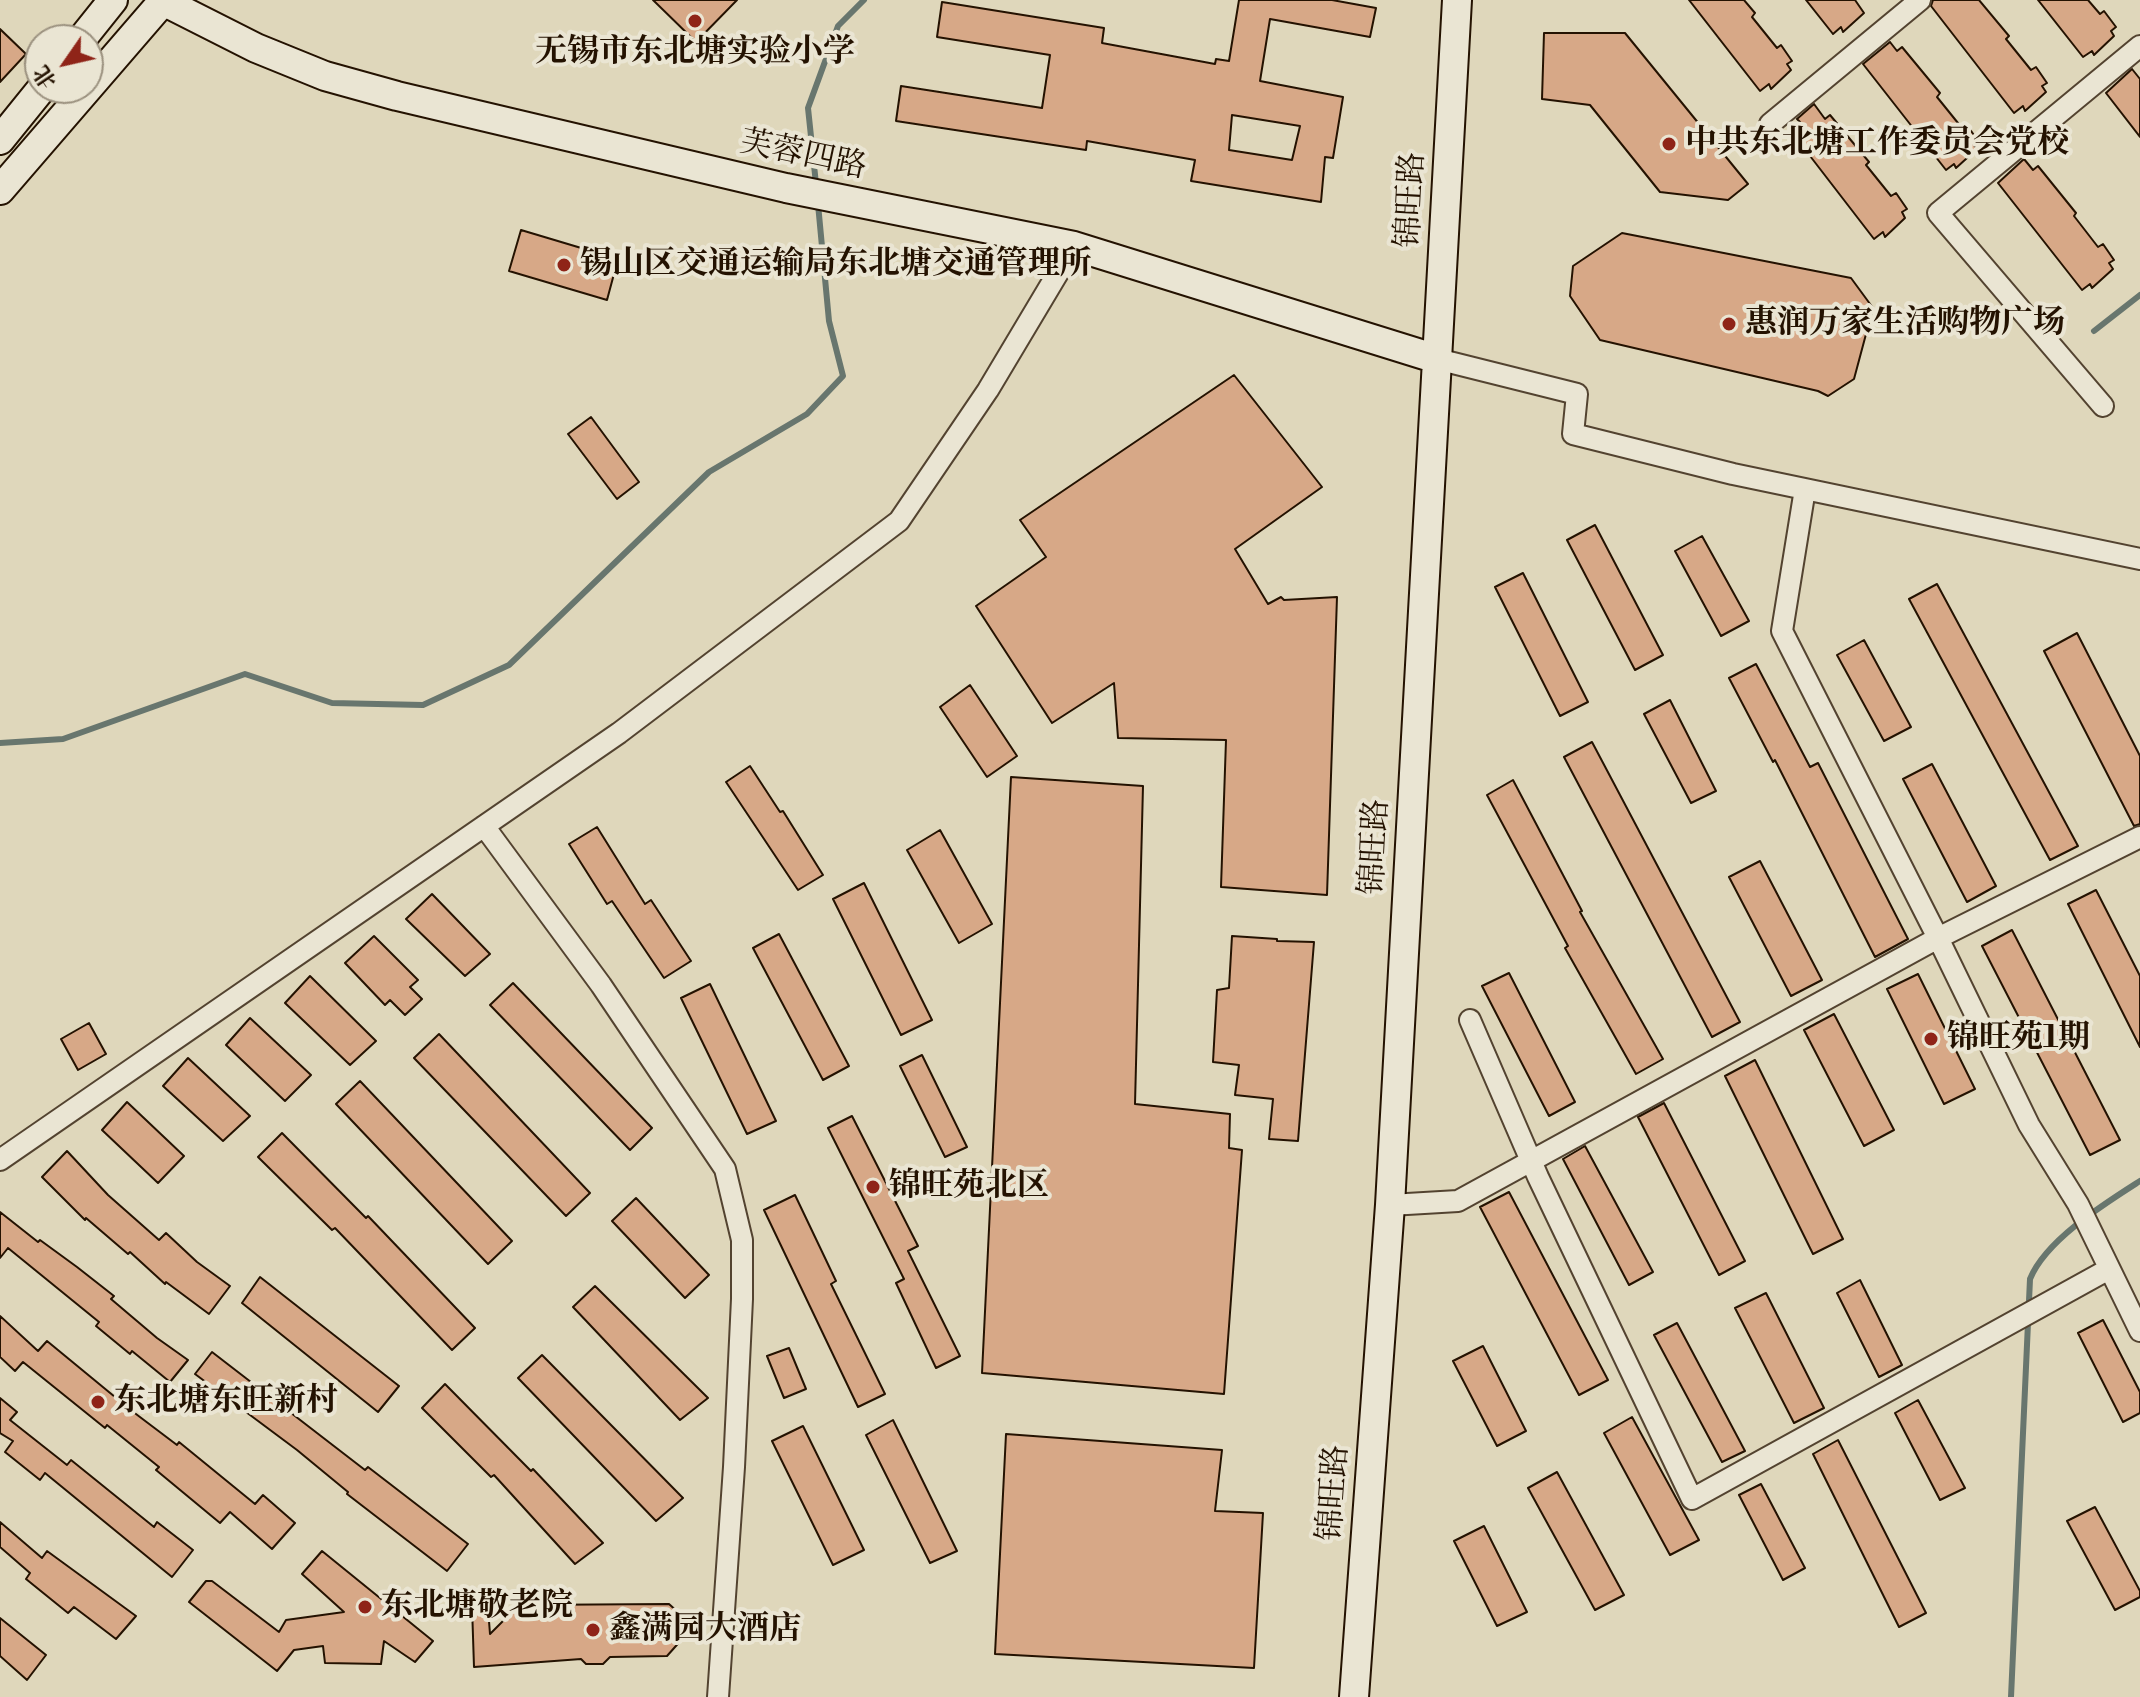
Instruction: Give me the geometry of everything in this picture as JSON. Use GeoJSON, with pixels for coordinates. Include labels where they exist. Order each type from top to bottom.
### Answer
{"type":"FeatureCollection","features":[{"type":"Feature","properties":{"kind":"street"},"geometry":{"type":"LineString","coordinates":[[94,24],[113,0]]}},
{"type":"Feature","properties":{"kind":"street"},"geometry":{"type":"LineString","coordinates":[[0,190],[163,0]]}},
{"type":"Feature","properties":{"kind":"street","name":"芙蓉四路"},"geometry":{"type":"LineString","coordinates":[[163,0],[256,48],[325,76],[397,96],[786,188],[1074,246],[1437,359]]}},
{"type":"Feature","properties":{"kind":"street","name":"锦旺路"},"geometry":{"type":"LineString","coordinates":[[1354,1697],[1390,1205],[1457,0]]}},
{"type":"Feature","properties":{"kind":"street"},"geometry":{"type":"LineString","coordinates":[[1770,124],[1920,0]]}},
{"type":"Feature","properties":{"kind":"street"},"geometry":{"type":"LineString","coordinates":[[2103,406],[1938,213],[2140,46]]}},
{"type":"Feature","properties":{"kind":"street"},"geometry":{"type":"LineString","coordinates":[[0,140],[29,104]]}},
{"type":"Feature","properties":{"kind":"street"},"geometry":{"type":"LineString","coordinates":[[0,1160],[619,733],[899,521],[988,390],[1074,246]]}},
{"type":"Feature","properties":{"kind":"street"},"geometry":{"type":"LineString","coordinates":[[1437,359],[1577,394],[1573,434],[1805,489],[2140,559]]}},
{"type":"Feature","properties":{"kind":"street"},"geometry":{"type":"LineString","coordinates":[[1805,489],[1782,631],[2029,1125],[2078,1204],[2140,1331]]}},
{"type":"Feature","properties":{"kind":"street"},"geometry":{"type":"LineString","coordinates":[[484,826],[601,985],[725,1169],[742,1240],[742,1299],[718,1697]]}},
{"type":"Feature","properties":{"kind":"street"},"geometry":{"type":"LineString","coordinates":[[1390,1205],[1458,1201],[1938,938],[2140,837]]}},
{"type":"Feature","properties":{"kind":"street"},"geometry":{"type":"LineString","coordinates":[[1470,1020],[1531,1161],[1692,1499],[2109,1269]]}},
{"type":"Feature","properties":{"kind":"building","name":"无锡市东北塘实验小学"},"geometry":{"type":"Polygon","coordinates":[[[653,0],[737,0],[696,42],[653,0]]]}},
{"type":"Feature","properties":{"kind":"building"},"geometry":{"type":"Polygon","coordinates":[[[1239,0],[1332,0],[1376,8],[1370,37],[1270,19],[1260,81],[1343,97],[1333,158],[1325,157],[1321,202],[1191,181],[1195,160],[1087,141],[1086,150],[896,121],[901,86],[1042,108],[1050,55],[937,37],[942,2],[1104,28],[1102,43],[1215,64],[1216,59],[1229,61],[1239,0]],[[1232,115],[1229,150],[1292,160],[1300,126],[1232,115]]]}},
{"type":"Feature","properties":{"kind":"building"},"geometry":{"type":"Polygon","coordinates":[[[1689,0],[1744,0],[1755,13],[1752,17],[1777,48],[1781,45],[1792,61],[1787,64],[1791,70],[1771,89],[1769,84],[1760,91],[1689,0]]]}},
{"type":"Feature","properties":{"kind":"building"},"geometry":{"type":"Polygon","coordinates":[[[1806,0],[1855,0],[1864,13],[1843,32],[1841,27],[1833,34],[1806,0]]]}},
{"type":"Feature","properties":{"kind":"building"},"geometry":{"type":"Polygon","coordinates":[[[1933,0],[1979,0],[2009,36],[2006,39],[2031,70],[2036,67],[2047,83],[2042,86],[2046,92],[2025,111],[2023,106],[2014,113],[1931,6],[1933,0]]]}},
{"type":"Feature","properties":{"kind":"building"},"geometry":{"type":"Polygon","coordinates":[[[2038,0],[2088,0],[2100,14],[2104,11],[2116,27],[2111,31],[2114,36],[2094,55],[2092,51],[2083,57],[2038,0]]]}},
{"type":"Feature","properties":{"kind":"building"},"geometry":{"type":"Polygon","coordinates":[[[0,29],[24,52],[24,56],[0,82],[0,29]]]}},
{"type":"Feature","properties":{"kind":"building","name":"中共东北塘工作委员会党校"},"geometry":{"type":"Polygon","coordinates":[[[1544,33],[1625,33],[1748,184],[1728,200],[1660,192],[1590,105],[1542,99],[1544,33]]]}},
{"type":"Feature","properties":{"kind":"building"},"geometry":{"type":"Polygon","coordinates":[[[1890,42],[1897,51],[1902,47],[1940,93],[1937,97],[1962,128],[1967,125],[1978,141],[1973,144],[1977,149],[1956,168],[1954,164],[1946,170],[1863,64],[1890,42]]]}},
{"type":"Feature","properties":{"kind":"building"},"geometry":{"type":"Polygon","coordinates":[[[2132,69],[2140,79],[2140,137],[2106,93],[2132,69]]]}},
{"type":"Feature","properties":{"kind":"building"},"geometry":{"type":"Polygon","coordinates":[[[1814,104],[1825,119],[1830,115],[1869,162],[1866,165],[1891,196],[1896,193],[1907,209],[1902,212],[1905,218],[1885,237],[1883,232],[1874,239],[1790,130],[1814,104]]]}},
{"type":"Feature","properties":{"kind":"building"},"geometry":{"type":"Polygon","coordinates":[[[2024,159],[2033,170],[2038,166],[2076,213],[2074,216],[2098,247],[2103,244],[2114,260],[2109,263],[2113,269],[2092,288],[2090,284],[2082,290],[1998,183],[2024,159]]]}},
{"type":"Feature","properties":{"kind":"building","name":"锡山区交通运输局东北塘交通管理所"},"geometry":{"type":"Polygon","coordinates":[[[521,230],[618,259],[607,300],[509,271],[521,230]]]}},
{"type":"Feature","properties":{"kind":"building","name":"惠润万家生活购物广场"},"geometry":{"type":"Polygon","coordinates":[[[1622,233],[1851,278],[1873,308],[1854,379],[1828,396],[1818,391],[1600,340],[1570,296],[1573,266],[1622,233]]]}},
{"type":"Feature","properties":{"kind":"building"},"geometry":{"type":"Polygon","coordinates":[[[1234,375],[1322,487],[1235,549],[1268,604],[1281,597],[1284,600],[1337,597],[1327,895],[1221,887],[1226,740],[1118,738],[1114,683],[1052,723],[976,606],[1046,557],[1020,520],[1234,375]]]}},
{"type":"Feature","properties":{"kind":"building"},"geometry":{"type":"Polygon","coordinates":[[[591,417],[639,482],[617,499],[568,434],[591,417]]]}},
{"type":"Feature","properties":{"kind":"building"},"geometry":{"type":"Polygon","coordinates":[[[1595,525],[1663,655],[1635,670],[1567,540],[1595,525]]]}},
{"type":"Feature","properties":{"kind":"building"},"geometry":{"type":"Polygon","coordinates":[[[1702,536],[1749,621],[1721,636],[1675,551],[1702,536]]]}},
{"type":"Feature","properties":{"kind":"building"},"geometry":{"type":"Polygon","coordinates":[[[1523,573],[1588,702],[1560,716],[1495,587],[1523,573]]]}},
{"type":"Feature","properties":{"kind":"building"},"geometry":{"type":"Polygon","coordinates":[[[1937,584],[2078,846],[2050,860],[1909,599],[1937,584]]]}},
{"type":"Feature","properties":{"kind":"building"},"geometry":{"type":"Polygon","coordinates":[[[2077,633],[2140,756],[2140,824],[2134,826],[2044,651],[2077,633]]]}},
{"type":"Feature","properties":{"kind":"building"},"geometry":{"type":"Polygon","coordinates":[[[1864,640],[1911,727],[1884,741],[1837,655],[1864,640]]]}},
{"type":"Feature","properties":{"kind":"building"},"geometry":{"type":"Polygon","coordinates":[[[1756,664],[1810,767],[1818,763],[1908,939],[1875,957],[1775,760],[1773,762],[1729,678],[1756,664]]]}},
{"type":"Feature","properties":{"kind":"building"},"geometry":{"type":"Polygon","coordinates":[[[970,685],[1017,756],[987,777],[940,707],[970,685]]]}},
{"type":"Feature","properties":{"kind":"building"},"geometry":{"type":"Polygon","coordinates":[[[1670,700],[1716,791],[1691,803],[1644,714],[1670,700]]]}},
{"type":"Feature","properties":{"kind":"building"},"geometry":{"type":"Polygon","coordinates":[[[1592,742],[1740,1022],[1712,1037],[1564,757],[1592,742]]]}},
{"type":"Feature","properties":{"kind":"building"},"geometry":{"type":"Polygon","coordinates":[[[1932,764],[1996,886],[1967,902],[1903,779],[1932,764]]]}},
{"type":"Feature","properties":{"kind":"building"},"geometry":{"type":"Polygon","coordinates":[[[750,766],[823,875],[798,890],[726,782],[750,766]]]}},
{"type":"Feature","properties":{"kind":"building"},"geometry":{"type":"Polygon","coordinates":[[[1011,777],[1143,786],[1135,1104],[1230,1114],[1229,1148],[1242,1150],[1224,1394],[982,1373],[1011,777]]]}},
{"type":"Feature","properties":{"kind":"building"},"geometry":{"type":"Polygon","coordinates":[[[1513,780],[1580,912],[1663,1059],[1636,1074],[1565,948],[1568,946],[1487,795],[1513,780]]]}},
{"type":"Feature","properties":{"kind":"building"},"geometry":{"type":"Polygon","coordinates":[[[597,827],[645,904],[651,900],[691,961],[664,978],[612,901],[607,904],[569,844],[597,827]]]}},
{"type":"Feature","properties":{"kind":"building"},"geometry":{"type":"Polygon","coordinates":[[[940,830],[992,924],[959,943],[907,850],[940,830]]]}},
{"type":"Feature","properties":{"kind":"building"},"geometry":{"type":"Polygon","coordinates":[[[1760,861],[1822,980],[1791,996],[1729,877],[1760,861]]]}},
{"type":"Feature","properties":{"kind":"building"},"geometry":{"type":"Polygon","coordinates":[[[864,883],[932,1020],[901,1035],[833,899],[864,883]]]}},
{"type":"Feature","properties":{"kind":"building"},"geometry":{"type":"Polygon","coordinates":[[[2096,890],[2140,976],[2140,1047],[2068,904],[2096,890]]]}},
{"type":"Feature","properties":{"kind":"building"},"geometry":{"type":"Polygon","coordinates":[[[432,894],[490,954],[465,976],[406,919],[432,894]]]}},
{"type":"Feature","properties":{"kind":"building"},"geometry":{"type":"Polygon","coordinates":[[[2012,930],[2120,1140],[2090,1155],[1982,946],[2012,930]]]}},
{"type":"Feature","properties":{"kind":"building"},"geometry":{"type":"Polygon","coordinates":[[[779,934],[849,1066],[823,1080],[753,948],[779,934]]]}},
{"type":"Feature","properties":{"kind":"building"},"geometry":{"type":"Polygon","coordinates":[[[374,936],[418,980],[410,987],[422,999],[405,1015],[390,1000],[385,1005],[345,963],[374,936]]]}},
{"type":"Feature","properties":{"kind":"building"},"geometry":{"type":"Polygon","coordinates":[[[1232,936],[1314,942],[1298,1141],[1269,1139],[1273,1099],[1235,1095],[1239,1065],[1213,1062],[1217,990],[1229,988],[1232,936]]]}},
{"type":"Feature","properties":{"kind":"building"},"geometry":{"type":"Polygon","coordinates":[[[1509,973],[1575,1102],[1549,1116],[1482,986],[1509,973]]]}},
{"type":"Feature","properties":{"kind":"building","name":"锦旺苑1期"},"geometry":{"type":"Polygon","coordinates":[[[1918,974],[1975,1089],[1944,1104],[1887,989],[1918,974]]]}},
{"type":"Feature","properties":{"kind":"building"},"geometry":{"type":"Polygon","coordinates":[[[310,976],[376,1041],[350,1065],[285,1003],[310,976]]]}},
{"type":"Feature","properties":{"kind":"building"},"geometry":{"type":"Polygon","coordinates":[[[513,983],[652,1128],[630,1150],[490,1005],[513,983]]]}},
{"type":"Feature","properties":{"kind":"building"},"geometry":{"type":"Polygon","coordinates":[[[710,984],[776,1121],[747,1134],[681,998],[710,984]]]}},
{"type":"Feature","properties":{"kind":"building"},"geometry":{"type":"Polygon","coordinates":[[[1834,1014],[1894,1130],[1864,1146],[1804,1030],[1834,1014]]]}},
{"type":"Feature","properties":{"kind":"building"},"geometry":{"type":"Polygon","coordinates":[[[250,1018],[311,1075],[285,1101],[226,1045],[250,1018]]]}},
{"type":"Feature","properties":{"kind":"building"},"geometry":{"type":"Polygon","coordinates":[[[89,1023],[106,1054],[78,1070],[61,1039],[89,1023]]]}},
{"type":"Feature","properties":{"kind":"building"},"geometry":{"type":"Polygon","coordinates":[[[439,1034],[590,1193],[566,1216],[414,1058],[439,1034]]]}},
{"type":"Feature","properties":{"kind":"building"},"geometry":{"type":"Polygon","coordinates":[[[922,1055],[967,1147],[945,1157],[900,1066],[922,1055]]]}},
{"type":"Feature","properties":{"kind":"building"},"geometry":{"type":"Polygon","coordinates":[[[188,1058],[250,1116],[223,1141],[163,1086],[188,1058]]]}},
{"type":"Feature","properties":{"kind":"building"},"geometry":{"type":"Polygon","coordinates":[[[1755,1060],[1843,1239],[1813,1254],[1725,1076],[1755,1060]]]}},
{"type":"Feature","properties":{"kind":"building"},"geometry":{"type":"Polygon","coordinates":[[[360,1081],[512,1241],[488,1264],[336,1104],[360,1081]]]}},
{"type":"Feature","properties":{"kind":"building"},"geometry":{"type":"Polygon","coordinates":[[[127,1102],[184,1156],[158,1183],[102,1130],[127,1102]]]}},
{"type":"Feature","properties":{"kind":"building"},"geometry":{"type":"Polygon","coordinates":[[[1664,1103],[1745,1261],[1719,1275],[1638,1117],[1664,1103]]]}},
{"type":"Feature","properties":{"kind":"building"},"geometry":{"type":"Polygon","coordinates":[[[852,1116],[918,1246],[908,1251],[960,1356],[936,1368],[896,1283],[904,1279],[828,1128],[852,1116]]]}},
{"type":"Feature","properties":{"kind":"building"},"geometry":{"type":"Polygon","coordinates":[[[282,1133],[366,1218],[368,1216],[475,1328],[452,1350],[335,1228],[332,1230],[258,1157],[282,1133]]]}},
{"type":"Feature","properties":{"kind":"building"},"geometry":{"type":"Polygon","coordinates":[[[1585,1146],[1653,1272],[1629,1285],[1563,1159],[1585,1146]]]}},
{"type":"Feature","properties":{"kind":"building"},"geometry":{"type":"Polygon","coordinates":[[[67,1151],[108,1195],[159,1240],[166,1233],[197,1262],[230,1286],[209,1314],[165,1284],[130,1252],[128,1254],[85,1220],[42,1177],[67,1151]]]}},
{"type":"Feature","properties":{"kind":"building"},"geometry":{"type":"Polygon","coordinates":[[[1509,1192],[1608,1380],[1579,1395],[1480,1207],[1509,1192]]]}},
{"type":"Feature","properties":{"kind":"building"},"geometry":{"type":"Polygon","coordinates":[[[795,1195],[836,1281],[831,1284],[885,1394],[858,1407],[764,1210],[795,1195]]]}},
{"type":"Feature","properties":{"kind":"building"},"geometry":{"type":"Polygon","coordinates":[[[636,1198],[709,1275],[685,1298],[612,1221],[636,1198]]]}},
{"type":"Feature","properties":{"kind":"building"},"geometry":{"type":"Polygon","coordinates":[[[0,1212],[114,1296],[111,1299],[188,1360],[170,1382],[96,1326],[99,1322],[8,1248],[0,1258],[0,1212]]]}},
{"type":"Feature","properties":{"kind":"building"},"geometry":{"type":"Polygon","coordinates":[[[260,1277],[399,1386],[378,1412],[242,1303],[260,1277]]]}},
{"type":"Feature","properties":{"kind":"building"},"geometry":{"type":"Polygon","coordinates":[[[1860,1280],[1902,1365],[1879,1377],[1837,1293],[1860,1280]]]}},
{"type":"Feature","properties":{"kind":"building"},"geometry":{"type":"Polygon","coordinates":[[[595,1286],[708,1398],[680,1420],[573,1307],[595,1286]]]}},
{"type":"Feature","properties":{"kind":"building"},"geometry":{"type":"Polygon","coordinates":[[[1766,1293],[1824,1408],[1794,1423],[1735,1308],[1766,1293]]]}},
{"type":"Feature","properties":{"kind":"building"},"geometry":{"type":"Polygon","coordinates":[[[0,1316],[38,1351],[47,1341],[132,1411],[177,1445],[179,1442],[255,1504],[263,1495],[295,1523],[272,1549],[230,1512],[220,1523],[107,1425],[105,1428],[23,1362],[15,1371],[0,1357],[0,1316]]]}},
{"type":"Feature","properties":{"kind":"building"},"geometry":{"type":"Polygon","coordinates":[[[2103,1320],[2140,1392],[2140,1413],[2123,1422],[2078,1333],[2103,1320]]]}},
{"type":"Feature","properties":{"kind":"building"},"geometry":{"type":"Polygon","coordinates":[[[1677,1323],[1745,1451],[1722,1462],[1654,1335],[1677,1323]]]}},
{"type":"Feature","properties":{"kind":"building"},"geometry":{"type":"Polygon","coordinates":[[[1483,1346],[1526,1431],[1497,1446],[1453,1361],[1483,1346]]]}},
{"type":"Feature","properties":{"kind":"building"},"geometry":{"type":"Polygon","coordinates":[[[789,1348],[806,1389],[784,1398],[767,1356],[789,1348]]]}},
{"type":"Feature","properties":{"kind":"building"},"geometry":{"type":"Polygon","coordinates":[[[212,1352],[365,1470],[368,1467],[468,1544],[447,1571],[347,1494],[297,1450],[195,1374],[212,1352]]]}},
{"type":"Feature","properties":{"kind":"building"},"geometry":{"type":"Polygon","coordinates":[[[542,1355],[683,1498],[656,1521],[518,1378],[542,1355]]]}},
{"type":"Feature","properties":{"kind":"building"},"geometry":{"type":"Polygon","coordinates":[[[445,1384],[531,1471],[533,1469],[603,1543],[575,1564],[494,1475],[491,1477],[422,1408],[445,1384]]]}},
{"type":"Feature","properties":{"kind":"building"},"geometry":{"type":"Polygon","coordinates":[[[0,1398],[17,1412],[10,1420],[67,1465],[71,1460],[154,1527],[157,1522],[193,1550],[172,1577],[45,1473],[40,1480],[5,1452],[13,1441],[0,1433],[0,1398]]]}},
{"type":"Feature","properties":{"kind":"building"},"geometry":{"type":"Polygon","coordinates":[[[1918,1400],[1965,1488],[1940,1500],[1895,1413],[1918,1400]]]}},
{"type":"Feature","properties":{"kind":"building"},"geometry":{"type":"Polygon","coordinates":[[[1632,1417],[1699,1540],[1670,1555],[1604,1433],[1632,1417]]]}},
{"type":"Feature","properties":{"kind":"building"},"geometry":{"type":"Polygon","coordinates":[[[893,1420],[957,1551],[930,1563],[866,1435],[893,1420]]]}},
{"type":"Feature","properties":{"kind":"building"},"geometry":{"type":"Polygon","coordinates":[[[803,1426],[864,1550],[833,1565],[772,1441],[803,1426]]]}},
{"type":"Feature","properties":{"kind":"building"},"geometry":{"type":"Polygon","coordinates":[[[1006,1434],[1222,1450],[1215,1511],[1263,1513],[1254,1668],[995,1654],[1006,1434]]]}},
{"type":"Feature","properties":{"kind":"building"},"geometry":{"type":"Polygon","coordinates":[[[1838,1440],[1926,1613],[1899,1627],[1813,1454],[1838,1440]]]}},
{"type":"Feature","properties":{"kind":"building"},"geometry":{"type":"Polygon","coordinates":[[[1557,1472],[1624,1595],[1595,1610],[1528,1488],[1557,1472]]]}},
{"type":"Feature","properties":{"kind":"building"},"geometry":{"type":"Polygon","coordinates":[[[1761,1484],[1805,1568],[1783,1580],[1739,1495],[1761,1484]]]}},
{"type":"Feature","properties":{"kind":"building"},"geometry":{"type":"Polygon","coordinates":[[[2095,1507],[2140,1591],[2140,1597],[2115,1610],[2067,1521],[2095,1507]]]}},
{"type":"Feature","properties":{"kind":"building"},"geometry":{"type":"Polygon","coordinates":[[[0,1522],[42,1558],[47,1551],[136,1616],[116,1639],[74,1607],[68,1613],[26,1579],[30,1573],[0,1547],[0,1522]]]}},
{"type":"Feature","properties":{"kind":"building"},"geometry":{"type":"Polygon","coordinates":[[[1484,1526],[1527,1612],[1497,1626],[1454,1541],[1484,1526]]]}},
{"type":"Feature","properties":{"kind":"building","name":"东北塘敬老院"},"geometry":{"type":"Polygon","coordinates":[[[322,1551],[433,1641],[415,1662],[384,1641],[381,1664],[325,1663],[323,1646],[294,1650],[277,1671],[189,1602],[206,1581],[212,1581],[279,1632],[286,1620],[344,1612],[302,1574],[322,1551]]]}},
{"type":"Feature","properties":{"kind":"building","name":"鑫满园大酒店"},"geometry":{"type":"Polygon","coordinates":[[[487,1595],[490,1634],[519,1605],[669,1604],[680,1614],[683,1638],[667,1656],[610,1657],[603,1664],[586,1664],[581,1659],[474,1667],[472,1606],[487,1595]]]}},
{"type":"Feature","properties":{"kind":"building"},"geometry":{"type":"Polygon","coordinates":[[[0,1618],[46,1655],[27,1680],[0,1656],[0,1618]]]}},
{"type":"Feature","properties":{"kind":"waterway"},"geometry":{"type":"LineString","coordinates":[[816,184],[808,108],[838,26],[864,0]]}},
{"type":"Feature","properties":{"kind":"waterway"},"geometry":{"type":"LineString","coordinates":[[0,743],[63,739],[245,674],[332,703],[423,705],[509,665],[709,472],[807,414],[843,376],[829,321],[818,204]]}},
{"type":"Feature","properties":{"kind":"waterway"},"geometry":{"type":"LineString","coordinates":[[2094,331],[2140,295]]}},
{"type":"Feature","properties":{"kind":"waterway"},"geometry":{"type":"LineString","coordinates":[[2011,1697],[2030,1279],[2049,1250],[2062,1237],[2140,1181]]}},
{"type":"Feature","properties":{"kind":"place","name":"无锡市东北塘实验小学"},"geometry":{"type":"Point","coordinates":[695,21]}},
{"type":"Feature","properties":{"kind":"place","name":"中共东北塘工作委员会党校"},"geometry":{"type":"Point","coordinates":[1669,144]}},
{"type":"Feature","properties":{"kind":"place","name":"锡山区交通运输局东北塘交通管理所"},"geometry":{"type":"Point","coordinates":[564,265]}},
{"type":"Feature","properties":{"kind":"place","name":"惠润万家生活购物广场"},"geometry":{"type":"Point","coordinates":[1729,324]}},
{"type":"Feature","properties":{"kind":"place","name":"锦旺苑1期"},"geometry":{"type":"Point","coordinates":[1931,1039]}},
{"type":"Feature","properties":{"kind":"place","name":"锦旺苑北区"},"geometry":{"type":"Point","coordinates":[873,1187]}},
{"type":"Feature","properties":{"kind":"place","name":"东北塘东旺新村"},"geometry":{"type":"Point","coordinates":[98,1402]}},
{"type":"Feature","properties":{"kind":"place","name":"东北塘敬老院"},"geometry":{"type":"Point","coordinates":[365,1607]}},
{"type":"Feature","properties":{"kind":"place","name":"鑫满园大酒店"},"geometry":{"type":"Point","coordinates":[593,1630]}}]}
